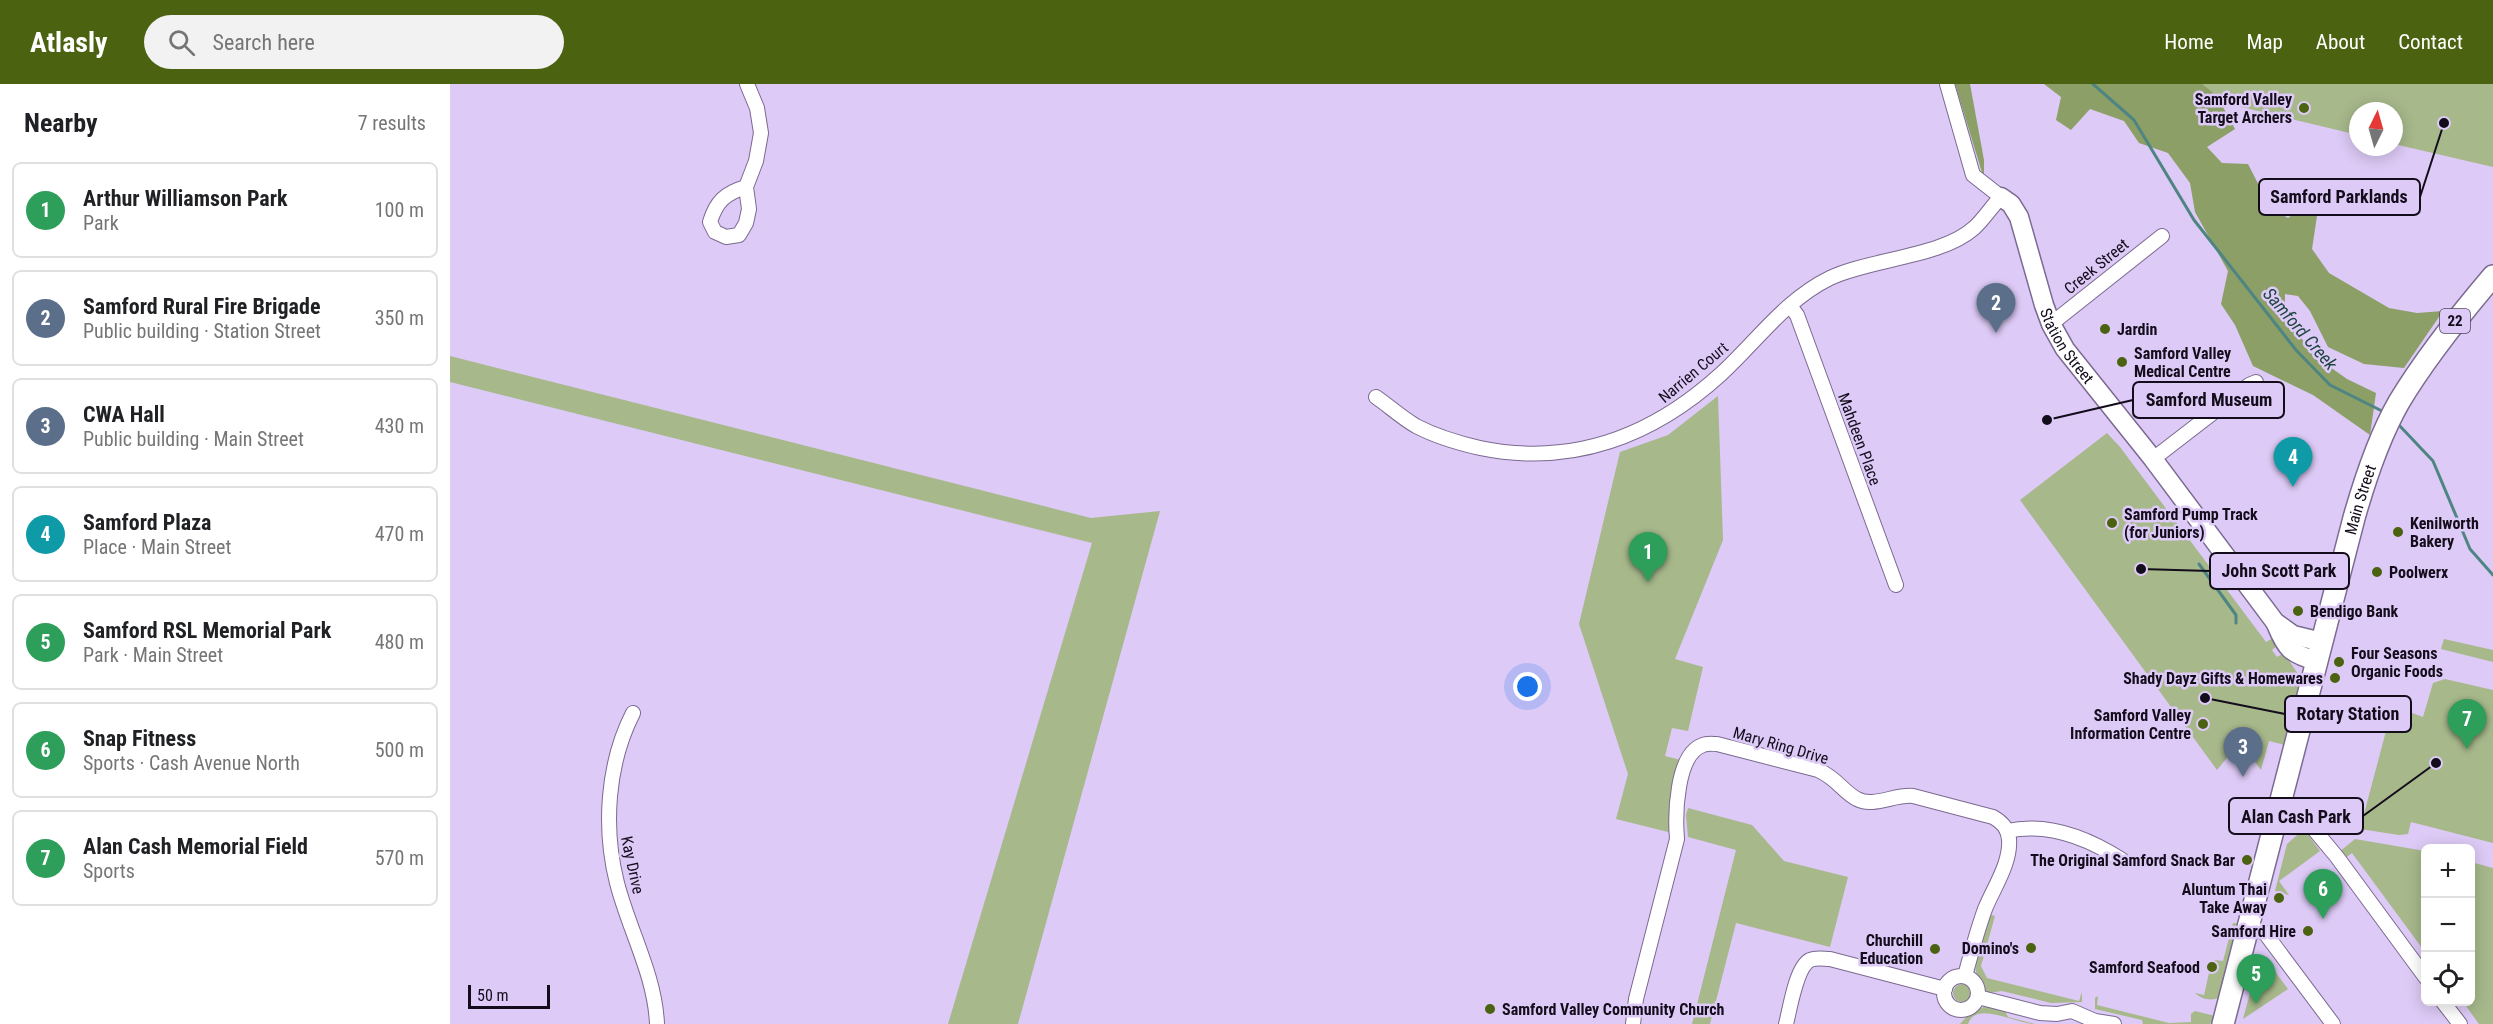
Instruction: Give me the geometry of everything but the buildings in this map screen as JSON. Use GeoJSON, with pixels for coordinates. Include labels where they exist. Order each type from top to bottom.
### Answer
{"type":"FeatureCollection","features":[{"type":"Feature","properties":{"kind":"main road","name":"Main Street"},"geometry":{"type":"LineString","coordinates":[[2223,1024],[2359,501],[2381,440],[2398,403],[2421,369],[2450,328],[2493,276]]}},
{"type":"Feature","properties":{"kind":"street"},"geometry":{"type":"LineString","coordinates":[[746,187],[756,161],[761,133],[757,108],[747,84]]}},
{"type":"Feature","properties":{"kind":"street"},"geometry":{"type":"LineString","coordinates":[[1947,84],[1973,175],[2001,196]]}},
{"type":"Feature","properties":{"kind":"street","name":"Narrien Court"},"geometry":{"type":"LineString","coordinates":[[1376,397],[1415,425],[1453,442],[1496,451],[1540,455],[1589,449],[1661,420],[1723,372],[1773,319],[1830,278],[1954,241],[1974,228],[2001,196]]}},
{"type":"Feature","properties":{"kind":"street","name":"Station Street"},"geometry":{"type":"LineString","coordinates":[[2001,196],[2011,204],[2019,217],[2051,324],[2065,349],[2153,459],[2275,622],[2285,646],[2293,653],[2319,652]]}},
{"type":"Feature","properties":{"kind":"street","name":"Creek Street"},"geometry":{"type":"LineString","coordinates":[[2051,324],[2162,236]]}},
{"type":"Feature","properties":{"kind":"street","name":"Mahdeen Place"},"geometry":{"type":"LineString","coordinates":[[1790,306],[1797,315],[1896,585]]}},
{"type":"Feature","properties":{"kind":"street"},"geometry":{"type":"LineString","coordinates":[[2153,459],[2256,382]]}},
{"type":"Feature","properties":{"kind":"street","name":"Kay Drive"},"geometry":{"type":"LineString","coordinates":[[633,713],[625,729],[611,782],[609,837],[617,882],[647,972],[657,1024]]}},
{"type":"Feature","properties":{"kind":"street","name":"Mary Ring Drive"},"geometry":{"type":"LineString","coordinates":[[1634,1024],[1636,999],[1677,839],[1675,816],[1686,761],[1693,751],[1704,744],[1717,744],[1818,770],[1833,776],[1856,798],[1868,802],[1903,795],[1913,796],[1993,817],[2002,822],[2007,831]]}},
{"type":"Feature","properties":{"kind":"street"},"geometry":{"type":"LineString","coordinates":[[2280,806],[2295,810],[2302,815],[2337,857],[2421,971]]}},
{"type":"Feature","properties":{"kind":"street"},"geometry":{"type":"LineString","coordinates":[[1965,976],[1985,909],[2002,872],[2009,840],[2007,831],[2019,828],[2042,828],[2067,834],[2093,842],[2122,860]]}},
{"type":"Feature","properties":{"kind":"street"},"geometry":{"type":"LineString","coordinates":[[2248,927],[2265,933],[2333,1024]]}},
{"type":"Feature","properties":{"kind":"street"},"geometry":{"type":"LineString","coordinates":[[1786,1024],[1802,968],[1809,961],[1818,958],[1830,959],[1945,989]]}},
{"type":"Feature","properties":{"kind":"street"},"geometry":{"type":"LineString","coordinates":[[1965,976],[1974,982],[1978,997],[1972,1006],[1957,1010],[1945,999],[1945,989],[1954,977],[1965,976]]}},
{"type":"Feature","properties":{"kind":"street"},"geometry":{"type":"LineString","coordinates":[[1978,997],[2040,1013],[2057,1014],[2072,1011],[2095,1021],[2114,1024]]}},
{"type":"Feature","properties":{"kind":"street"},"geometry":{"type":"LineString","coordinates":[[2446,1006],[2460,1024]]}},
{"type":"Feature","properties":{"kind":"street"},"geometry":{"type":"LineString","coordinates":[[1953,1024],[1957,1010]]}},
{"type":"Feature","properties":{"kind":"green space"},"geometry":{"type":"Polygon","coordinates":[[[1955,84],[1970,84],[1984,160],[1984,179],[1955,84]]]}},
{"type":"Feature","properties":{"kind":"green space"},"geometry":{"type":"Polygon","coordinates":[[[2044,84],[2202,84],[2217,96],[2235,129],[2207,147],[2222,163],[2248,164],[2270,207],[2288,218],[2309,202],[2317,216],[2312,249],[2329,273],[2389,308],[2417,313],[2443,311],[2404,368],[2364,364],[2328,347],[2310,311],[2298,296],[2285,294],[2285,307],[2309,352],[2347,379],[2376,393],[2370,435],[2313,395],[2253,366],[2235,325],[2221,304],[2228,271],[2195,212],[2190,183],[2168,153],[2139,143],[2124,121],[2090,109],[2071,130],[2056,120],[2061,97],[2044,84]]]}},
{"type":"Feature","properties":{"kind":"green space"},"geometry":{"type":"Polygon","coordinates":[[[2146,84],[2493,84],[2493,167],[2403,146],[2403,102],[2349,102],[2349,133],[2146,84]]]}},
{"type":"Feature","properties":{"kind":"green space"},"geometry":{"type":"Polygon","coordinates":[[[450,356],[1091,518],[1160,511],[1018,1024],[948,1024],[1092,543],[450,382],[450,356]]]}},
{"type":"Feature","properties":{"kind":"green space"},"geometry":{"type":"Polygon","coordinates":[[[1718,396],[1723,540],[1675,659],[1703,667],[1688,731],[1672,728],[1665,756],[1681,760],[1669,813],[1672,833],[1616,819],[1628,774],[1579,624],[1620,452],[1668,435],[1718,396]]]}},
{"type":"Feature","properties":{"kind":"green space"},"geometry":{"type":"Polygon","coordinates":[[[2107,433],[2120,447],[2266,642],[2273,638],[2278,645],[2272,650],[2277,657],[2284,653],[2300,677],[2301,683],[2285,745],[2269,741],[2261,770],[2240,742],[2217,770],[2020,500],[2107,433]]]}},
{"type":"Feature","properties":{"kind":"green space"},"geometry":{"type":"Polygon","coordinates":[[[2444,639],[2493,650],[2493,662],[2441,649],[2444,639]]]}},
{"type":"Feature","properties":{"kind":"green space"},"geometry":{"type":"Polygon","coordinates":[[[2445,679],[2493,690],[2493,843],[2411,822],[2408,834],[2399,835],[2360,829],[2390,716],[2404,710],[2423,717],[2433,683],[2445,679]]]}},
{"type":"Feature","properties":{"kind":"green space"},"geometry":{"type":"Polygon","coordinates":[[[1688,808],[1752,825],[1784,861],[1848,877],[1830,947],[1736,923],[1710,1024],[1692,1024],[1736,850],[1688,837],[1686,815],[1688,808]]]}},
{"type":"Feature","properties":{"kind":"green space"},"geometry":{"type":"Polygon","coordinates":[[[2304,829],[2320,851],[2279,881],[2289,895],[2275,891],[2287,844],[2304,829]]]}},
{"type":"Feature","properties":{"kind":"green space"},"geometry":{"type":"Polygon","coordinates":[[[2355,839],[2421,850],[2421,947],[2352,853],[2344,859],[2339,852],[2355,839]]]}},
{"type":"Feature","properties":{"kind":"green space"},"geometry":{"type":"Polygon","coordinates":[[[2475,863],[2493,868],[2493,1024],[2479,1024],[2466,1006],[2475,1006],[2475,863]]]}},
{"type":"Feature","properties":{"kind":"green space"},"geometry":{"type":"Polygon","coordinates":[[[1987,914],[1995,916],[1981,966],[1987,978],[2079,1001],[2082,992],[2082,1002],[2051,1003],[2002,991],[1989,993],[1981,985],[1975,967],[1978,945],[1987,914]]]}},
{"type":"Feature","properties":{"kind":"green space"},"geometry":{"type":"Polygon","coordinates":[[[2233,923],[2239,924],[2219,998],[2203,998],[2195,993],[2204,995],[2209,973],[2212,973],[2215,960],[2223,961],[2233,923]]]}},
{"type":"Feature","properties":{"kind":"green space"},"geometry":{"type":"Polygon","coordinates":[[[2270,965],[2288,989],[2243,1019],[2257,967],[2270,965]]]}},
{"type":"Feature","properties":{"kind":"green space"},"geometry":{"type":"Polygon","coordinates":[[[1958,984],[1966,984],[1971,989],[1969,1000],[1958,1002],[1953,997],[1953,989],[1958,984]]]}},
{"type":"Feature","properties":{"kind":"green space"},"geometry":{"type":"Polygon","coordinates":[[[2098,996],[2097,1005],[2169,1023],[2191,1022],[2191,1014],[2195,1011],[2215,1016],[2210,1024],[2143,1024],[2142,1020],[2095,1009],[2095,998],[2098,996]]]}},
{"type":"Feature","properties":{"kind":"green space"},"geometry":{"type":"Polygon","coordinates":[[[1986,1006],[2004,1009],[2008,1017],[2035,1024],[1988,1013],[1972,1017],[1968,1024],[1960,1024],[1970,1013],[1986,1006]]]}},
{"type":"Feature","properties":{"kind":"waterway","name":"Samford Creek"},"geometry":{"type":"LineString","coordinates":[[2093,84],[2134,120],[2194,220],[2296,350],[2330,385],[2384,412]]}},
{"type":"Feature","properties":{"kind":"waterway","name":"Samford Creek"},"geometry":{"type":"LineString","coordinates":[[2398,424],[2433,461],[2470,549],[2493,575]]}},
{"type":"Feature","properties":{"kind":"waterway"},"geometry":{"type":"LineString","coordinates":[[2199,564],[2236,615],[2236,623]]}},
{"type":"Feature","properties":{"kind":"place","name":"Samford Valley Target Archers"},"geometry":{"type":"Point","coordinates":[2304,108]}},
{"type":"Feature","properties":{"kind":"place","name":"Samford Parklands"},"geometry":{"type":"Point","coordinates":[2444,123]}},
{"type":"Feature","properties":{"kind":"place","name":"Jardin"},"geometry":{"type":"Point","coordinates":[2105,329]}},
{"type":"Feature","properties":{"kind":"place","name":"Samford Rural Fire Brigade"},"geometry":{"type":"Point","coordinates":[1996,333]}},
{"type":"Feature","properties":{"kind":"place","name":"Samford Valley Medical Centre"},"geometry":{"type":"Point","coordinates":[2122,362]}},
{"type":"Feature","properties":{"kind":"place","name":"Samford Museum"},"geometry":{"type":"Point","coordinates":[2047,420]}},
{"type":"Feature","properties":{"kind":"place","name":"Samford Plaza"},"geometry":{"type":"Point","coordinates":[2293,487]}},
{"type":"Feature","properties":{"kind":"place","name":"Samford Pump Track (for Juniors)"},"geometry":{"type":"Point","coordinates":[2112,523]}},
{"type":"Feature","properties":{"kind":"place","name":"Kenilworth Bakery"},"geometry":{"type":"Point","coordinates":[2398,532]}},
{"type":"Feature","properties":{"kind":"place","name":"John Scott Park"},"geometry":{"type":"Point","coordinates":[2141,569]}},
{"type":"Feature","properties":{"kind":"place","name":"Poolwerx"},"geometry":{"type":"Point","coordinates":[2377,572]}},
{"type":"Feature","properties":{"kind":"place","name":"Arthur Williamson Park"},"geometry":{"type":"Point","coordinates":[1648,582]}},
{"type":"Feature","properties":{"kind":"place","name":"Bendigo Bank"},"geometry":{"type":"Point","coordinates":[2298,611]}},
{"type":"Feature","properties":{"kind":"place","name":"Four Seasons Organic Foods"},"geometry":{"type":"Point","coordinates":[2339,662]}},
{"type":"Feature","properties":{"kind":"place","name":"Shady Dayz Gifts & Homewares"},"geometry":{"type":"Point","coordinates":[2335,678]}},
{"type":"Feature","properties":{"kind":"place","name":"Rotary Station"},"geometry":{"type":"Point","coordinates":[2205,698]}},
{"type":"Feature","properties":{"kind":"place","name":"Samford Valley Information Centre"},"geometry":{"type":"Point","coordinates":[2203,724]}},
{"type":"Feature","properties":{"kind":"place","name":"Alan Cash Memorial Field"},"geometry":{"type":"Point","coordinates":[2467,749]}},
{"type":"Feature","properties":{"kind":"place","name":"Alan Cash Park"},"geometry":{"type":"Point","coordinates":[2436,763]}},
{"type":"Feature","properties":{"kind":"place","name":"CWA Hall"},"geometry":{"type":"Point","coordinates":[2243,777]}},
{"type":"Feature","properties":{"kind":"place","name":"The Original Samford Snack Bar"},"geometry":{"type":"Point","coordinates":[2247,860]}},
{"type":"Feature","properties":{"kind":"place","name":"Aluntum Thai Take Away"},"geometry":{"type":"Point","coordinates":[2279,898]}},
{"type":"Feature","properties":{"kind":"place","name":"Snap Fitness"},"geometry":{"type":"Point","coordinates":[2323,919]}},
{"type":"Feature","properties":{"kind":"place","name":"Samford Hire"},"geometry":{"type":"Point","coordinates":[2308,931]}},
{"type":"Feature","properties":{"kind":"place","name":"Domino's"},"geometry":{"type":"Point","coordinates":[2031,948]}},
{"type":"Feature","properties":{"kind":"place","name":"Churchill Education"},"geometry":{"type":"Point","coordinates":[1935,949]}},
{"type":"Feature","properties":{"kind":"place","name":"Samford Seafood"},"geometry":{"type":"Point","coordinates":[2212,967]}},
{"type":"Feature","properties":{"kind":"place","name":"Samford RSL Memorial Park"},"geometry":{"type":"Point","coordinates":[2256,1004]}},
{"type":"Feature","properties":{"kind":"place","name":"Samford Valley Community Church"},"geometry":{"type":"Point","coordinates":[1490,1009]}}]}
